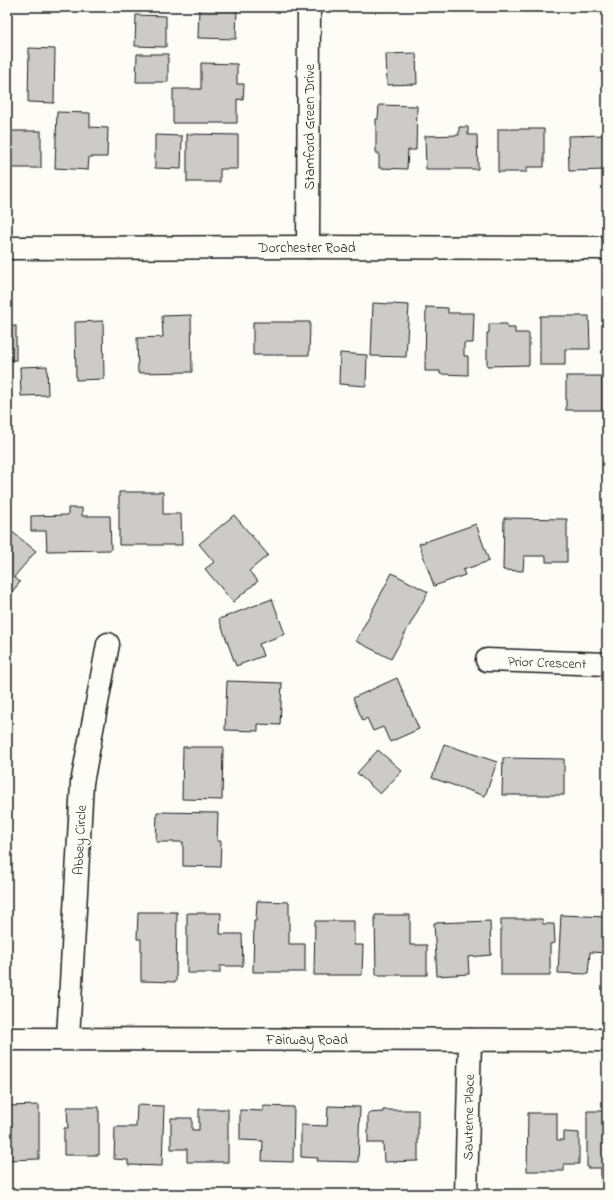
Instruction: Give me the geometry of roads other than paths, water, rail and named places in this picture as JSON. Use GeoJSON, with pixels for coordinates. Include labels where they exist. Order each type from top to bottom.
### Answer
{"type":"FeatureCollection","features":[{"type":"Feature","properties":{"kind":"street","name":"Stamford Green Drive"},"geometry":{"type":"LineString","coordinates":[[308,247],[309,7]]}},
{"type":"Feature","properties":{"kind":"street","name":"Dorchester Road"},"geometry":{"type":"LineString","coordinates":[[7,248],[607,248]]}},
{"type":"Feature","properties":{"kind":"street","name":"Abbey Circle"},"geometry":{"type":"LineString","coordinates":[[68,1038],[82,783],[108,644]]}},
{"type":"Feature","properties":{"kind":"street","name":"Prior Crescent"},"geometry":{"type":"LineString","coordinates":[[487,660],[607,664]]}},
{"type":"Feature","properties":{"kind":"street","name":"Fairway Road"},"geometry":{"type":"LineString","coordinates":[[7,1039],[607,1040]]}},
{"type":"Feature","properties":{"kind":"street","name":"Sauterne Place"},"geometry":{"type":"LineString","coordinates":[[466,1194],[470,1040]]}}]}
